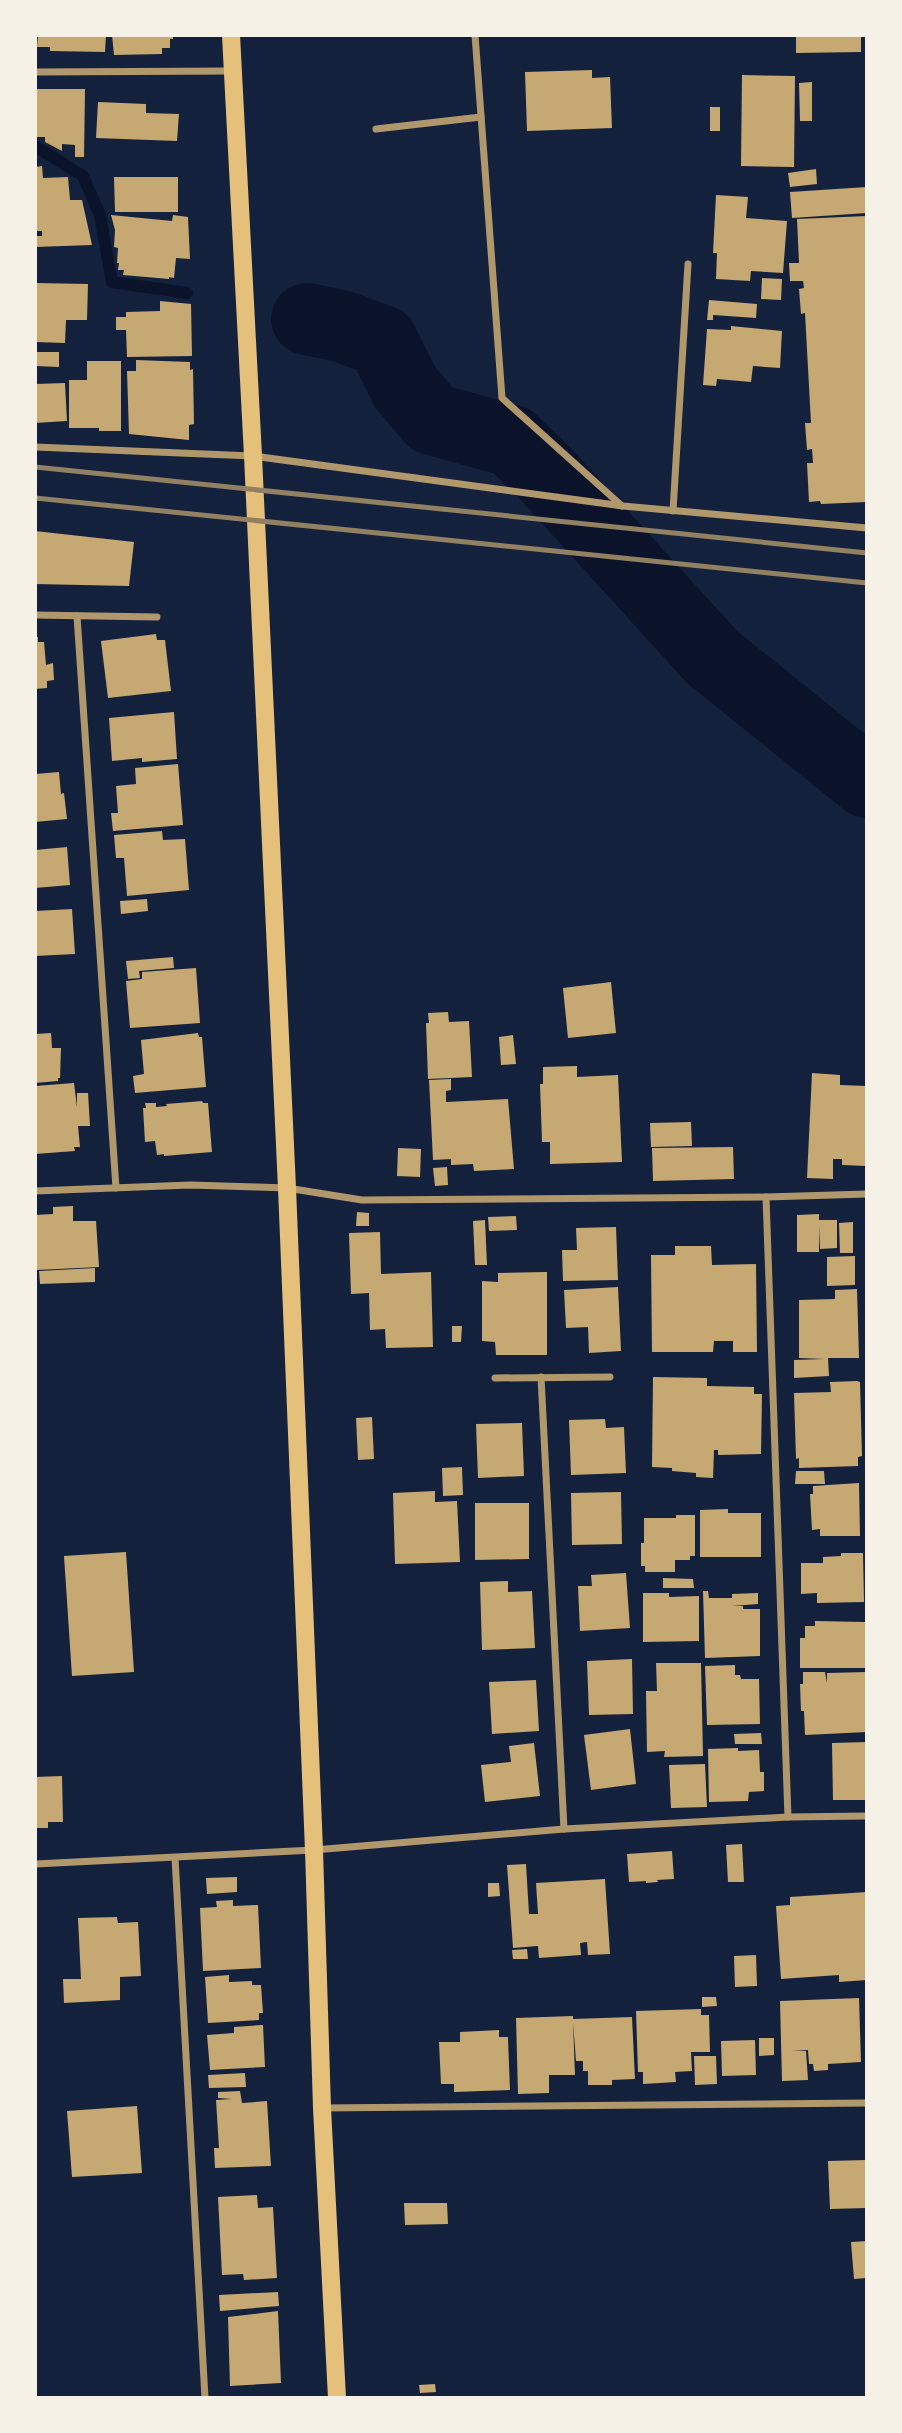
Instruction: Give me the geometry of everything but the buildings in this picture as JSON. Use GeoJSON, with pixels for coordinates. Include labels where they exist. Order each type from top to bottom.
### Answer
{"type":"FeatureCollection","features":[{"type":"Feature","properties":{"kind":"main road"},"geometry":{"type":"LineString","coordinates":[[231,35],[287,1188],[322,2108],[337,2398]]}},
{"type":"Feature","properties":{"kind":"street"},"geometry":{"type":"LineString","coordinates":[[475,35],[502,398],[623,506]]}},
{"type":"Feature","properties":{"kind":"street"},"geometry":{"type":"LineString","coordinates":[[35,72],[232,71]]}},
{"type":"Feature","properties":{"kind":"street"},"geometry":{"type":"LineString","coordinates":[[376,129],[481,117]]}},
{"type":"Feature","properties":{"kind":"street"},"geometry":{"type":"LineString","coordinates":[[673,510],[688,264]]}},
{"type":"Feature","properties":{"kind":"street"},"geometry":{"type":"LineString","coordinates":[[35,447],[253,456],[623,506],[867,528]]}},
{"type":"Feature","properties":{"kind":"street"},"geometry":{"type":"LineString","coordinates":[[35,615],[157,617]]}},
{"type":"Feature","properties":{"kind":"street"},"geometry":{"type":"LineString","coordinates":[[77,616],[116,1188]]}},
{"type":"Feature","properties":{"kind":"street"},"geometry":{"type":"LineString","coordinates":[[35,1191],[190,1185],[287,1188],[362,1200],[766,1198],[867,1194]]}},
{"type":"Feature","properties":{"kind":"street"},"geometry":{"type":"LineString","coordinates":[[766,1198],[788,1817]]}},
{"type":"Feature","properties":{"kind":"street"},"geometry":{"type":"LineString","coordinates":[[541,1377],[564,1829]]}},
{"type":"Feature","properties":{"kind":"street"},"geometry":{"type":"LineString","coordinates":[[495,1378],[610,1377]]}},
{"type":"Feature","properties":{"kind":"street"},"geometry":{"type":"LineString","coordinates":[[35,1864],[314,1850],[564,1829],[788,1817],[867,1816]]}},
{"type":"Feature","properties":{"kind":"street"},"geometry":{"type":"LineString","coordinates":[[175,1858],[205,2398]]}},
{"type":"Feature","properties":{"kind":"street"},"geometry":{"type":"LineString","coordinates":[[322,2108],[867,2103]]}},
{"type":"Feature","properties":{"kind":"waterway"},"geometry":{"type":"LineString","coordinates":[[35,146],[83,176],[100,215],[112,282],[187,293]]}},
{"type":"Feature","properties":{"kind":"waterway"},"geometry":{"type":"LineString","coordinates":[[307,319],[341,326],[382,341],[405,387],[432,419],[512,441],[544,472],[712,657],[867,782]]}},
{"type":"Feature","properties":{"kind":"railway"},"geometry":{"type":"LineString","coordinates":[[35,467],[867,553]]}},
{"type":"Feature","properties":{"kind":"railway"},"geometry":{"type":"LineString","coordinates":[[35,498],[867,583]]}}]}
